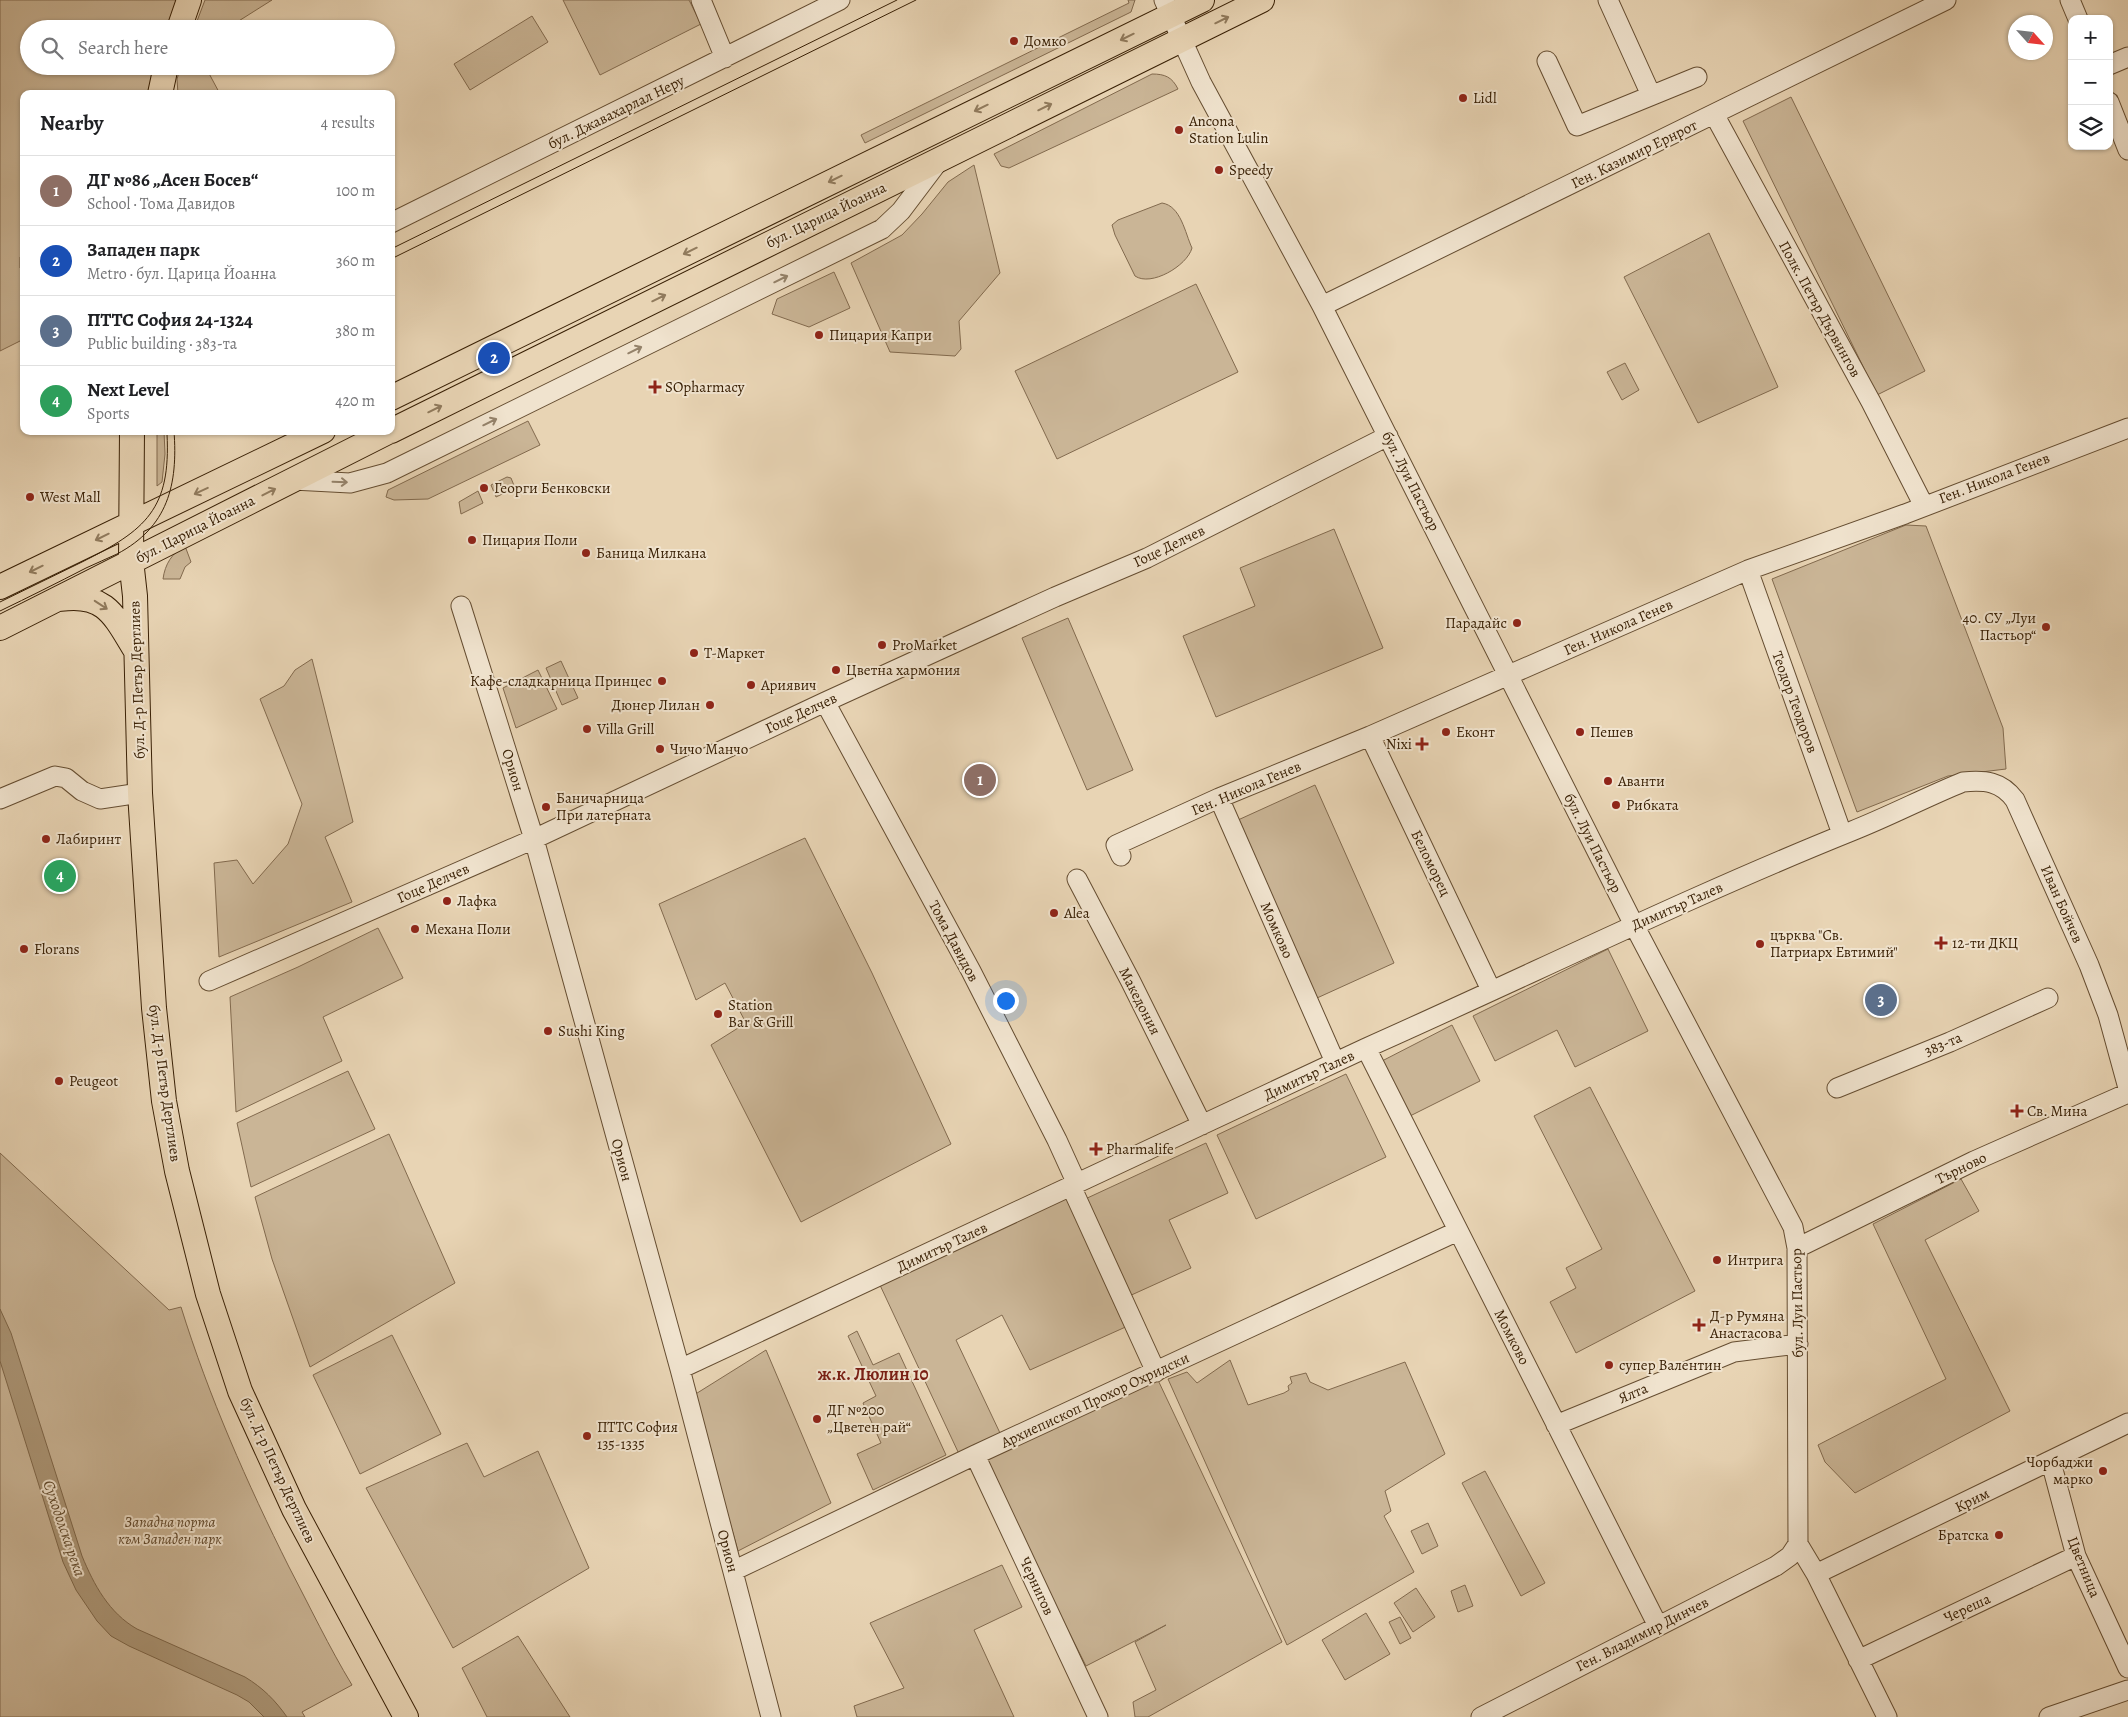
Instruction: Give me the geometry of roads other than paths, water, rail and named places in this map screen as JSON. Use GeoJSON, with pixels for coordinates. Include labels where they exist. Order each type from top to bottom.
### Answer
{"type":"FeatureCollection","features":[{"type":"Feature","properties":{"kind":"main road"},"geometry":{"type":"LineString","coordinates":[[182,20],[189,0]]}},
{"type":"Feature","properties":{"kind":"main road","name":"бул. Царица Йоанна"},"geometry":{"type":"LineString","coordinates":[[395,396],[1168,8],[1202,0]]}},
{"type":"Feature","properties":{"kind":"main road","name":"бул. Царица Йоанна"},"geometry":{"type":"LineString","coordinates":[[395,429],[1262,0]]}},
{"type":"Feature","properties":{"kind":"main road"},"geometry":{"type":"LineString","coordinates":[[161,90],[164,75]]}},
{"type":"Feature","properties":{"kind":"main road","name":"бул. Д-р Петър Дертлиев"},"geometry":{"type":"LineString","coordinates":[[132,435],[131,560],[137,653],[140,793],[154,1008],[164,1101],[183,1197],[208,1294],[240,1391],[294,1509],[406,1717]]}},
{"type":"Feature","properties":{"kind":"main road","name":"бул. Царица Йоанна"},"geometry":{"type":"LineString","coordinates":[[0,587],[132,522],[213,486],[315,435]]}},
{"type":"Feature","properties":{"kind":"main road","name":"бул. Царица Йоанна"},"geometry":{"type":"LineString","coordinates":[[0,628],[131,560],[383,435]]}},
{"type":"Feature","properties":{"kind":"main road"},"geometry":{"type":"LineString","coordinates":[[54,600],[81,598],[101,604],[114,616],[137,653]]}},
{"type":"Feature","properties":{"kind":"street"},"geometry":{"type":"LineString","coordinates":[[701,0],[725,58]]}},
{"type":"Feature","properties":{"kind":"street","name":"бул. Джавахарлал Неру"},"geometry":{"type":"LineString","coordinates":[[395,221],[840,0]]}},
{"type":"Feature","properties":{"kind":"street"},"geometry":{"type":"LineString","coordinates":[[1608,0],[1651,95]]}},
{"type":"Feature","properties":{"kind":"street","name":"Ген. Казимир Ернрот"},"geometry":{"type":"LineString","coordinates":[[1322,306],[1946,0]]}},
{"type":"Feature","properties":{"kind":"street"},"geometry":{"type":"LineString","coordinates":[[2070,0],[2076,15]]}},
{"type":"Feature","properties":{"kind":"street","name":"бул. Луи Пастьор"},"geometry":{"type":"LineString","coordinates":[[1168,8],[1202,82],[1322,306],[1634,925],[1793,1227],[1797,1248],[1798,1544]]}},
{"type":"Feature","properties":{"kind":"street"},"geometry":{"type":"LineString","coordinates":[[2113,63],[2128,57]]}},
{"type":"Feature","properties":{"kind":"street"},"geometry":{"type":"LineString","coordinates":[[1546,61],[1577,126],[1697,76]]}},
{"type":"Feature","properties":{"kind":"street"},"geometry":{"type":"LineString","coordinates":[[2110,105],[2128,150]]}},
{"type":"Feature","properties":{"kind":"street","name":"Полк. Петър Дървингов"},"geometry":{"type":"LineString","coordinates":[[1714,114],[1871,402],[1924,506]]}},
{"type":"Feature","properties":{"kind":"street"},"geometry":{"type":"LineString","coordinates":[[292,480],[350,483],[387,473],[882,229],[901,211],[939,160]]}},
{"type":"Feature","properties":{"kind":"street","name":"Ген. Никола Генев"},"geometry":{"type":"LineString","coordinates":[[1118,850],[1219,798],[1370,736],[1748,570],[1924,506],[2128,428]]}},
{"type":"Feature","properties":{"kind":"street","name":"Гоце Делчев"},"geometry":{"type":"LineString","coordinates":[[209,981],[534,838],[825,702],[1055,597],[1147,558],[1388,436]]}},
{"type":"Feature","properties":{"kind":"street","name":"Теодор Теодоров"},"geometry":{"type":"LineString","coordinates":[[1748,570],[1842,834]]}},
{"type":"Feature","properties":{"kind":"street","name":"Орион"},"geometry":{"type":"LineString","coordinates":[[461,606],[534,838],[680,1370],[771,1717]]}},
{"type":"Feature","properties":{"kind":"street","name":"Тома Давидов"},"geometry":{"type":"LineString","coordinates":[[825,702],[970,971],[1057,1140],[1074,1185],[1156,1372]]}},
{"type":"Feature","properties":{"kind":"street","name":"Беломорец"},"geometry":{"type":"LineString","coordinates":[[1370,736],[1491,990]]}},
{"type":"Feature","properties":{"kind":"street"},"geometry":{"type":"LineString","coordinates":[[0,799],[55,776],[66,778],[82,791],[100,799],[140,793]]}},
{"type":"Feature","properties":{"kind":"street","name":"Иван Бойчев"},"geometry":{"type":"LineString","coordinates":[[1942,790],[1963,782],[1990,781],[2008,791],[2015,800],[2108,1015],[2128,1088]]}},
{"type":"Feature","properties":{"kind":"street","name":"Димитър Талев"},"geometry":{"type":"LineString","coordinates":[[680,1370],[1366,1048],[1457,1008],[1491,990],[1942,790]]}},
{"type":"Feature","properties":{"kind":"street","name":"Момково"},"geometry":{"type":"LineString","coordinates":[[1219,798],[1336,1062]]}},
{"type":"Feature","properties":{"kind":"street","name":"Македония"},"geometry":{"type":"LineString","coordinates":[[1077,878],[1202,1125]]}},
{"type":"Feature","properties":{"kind":"street","name":"383-та"},"geometry":{"type":"LineString","coordinates":[[1837,1088],[1950,1042],[2048,998]]}},
{"type":"Feature","properties":{"kind":"street","name":"Момково"},"geometry":{"type":"LineString","coordinates":[[1366,1048],[1658,1626]]}},
{"type":"Feature","properties":{"kind":"street","name":"Търново"},"geometry":{"type":"LineString","coordinates":[[1797,1248],[1974,1161],[2128,1093]]}},
{"type":"Feature","properties":{"kind":"street","name":"Архиепископ Прохор Охридски"},"geometry":{"type":"LineString","coordinates":[[733,1571],[975,1455],[1458,1231]]}},
{"type":"Feature","properties":{"kind":"street","name":"Ялта"},"geometry":{"type":"LineString","coordinates":[[1556,1425],[1734,1352],[1798,1344]]}},
{"type":"Feature","properties":{"kind":"street","name":"Крим"},"geometry":{"type":"LineString","coordinates":[[1816,1574],[2128,1424]]}},
{"type":"Feature","properties":{"kind":"street","name":"Чернигов"},"geometry":{"type":"LineString","coordinates":[[975,1455],[1098,1717]]}},
{"type":"Feature","properties":{"kind":"street","name":"Цветница"},"geometry":{"type":"LineString","coordinates":[[2051,1462],[2076,1556],[2128,1668]]}},
{"type":"Feature","properties":{"kind":"street"},"geometry":{"type":"LineString","coordinates":[[1798,1544],[1816,1574],[1887,1717]]}},
{"type":"Feature","properties":{"kind":"street","name":"Ген. Владимир Динчев"},"geometry":{"type":"LineString","coordinates":[[1481,1717],[1776,1566],[1790,1556],[1798,1544]]}},
{"type":"Feature","properties":{"kind":"street","name":"Череша"},"geometry":{"type":"LineString","coordinates":[[1858,1660],[2076,1556]]}},
{"type":"Feature","properties":{"kind":"street"},"geometry":{"type":"LineString","coordinates":[[2049,1717],[2128,1690]]}},
{"type":"Feature","properties":{"kind":"water","name":"Суходолска река"},"geometry":{"type":"Polygon","coordinates":[[[0,1309],[11,1333],[82,1556],[97,1588],[110,1607],[137,1629],[245,1677],[268,1695],[287,1717],[264,1717],[249,1702],[237,1695],[111,1636],[97,1621],[76,1590],[63,1562],[0,1361],[0,1309]]]}},
{"type":"Feature","properties":{"kind":"tram line"},"geometry":{"type":"LineString","coordinates":[[395,247],[897,0]]}},
{"type":"Feature","properties":{"kind":"tram line"},"geometry":{"type":"LineString","coordinates":[[395,257],[916,0]]}},
{"type":"Feature","properties":{"kind":"tram line"},"geometry":{"type":"LineString","coordinates":[[0,602],[82,562],[123,539],[138,527],[150,514],[159,499],[167,460],[167,435]]}},
{"type":"Feature","properties":{"kind":"tram line"},"geometry":{"type":"LineString","coordinates":[[0,611],[117,554],[148,531],[159,517],[171,487],[174,469],[174,435]]}},
{"type":"Feature","properties":{"kind":"place","name":"Домко"},"geometry":{"type":"Point","coordinates":[1014,41]}},
{"type":"Feature","properties":{"kind":"place","name":"Lidl"},"geometry":{"type":"Point","coordinates":[1463,98]}},
{"type":"Feature","properties":{"kind":"place","name":"Ancona Station Lulin"},"geometry":{"type":"Point","coordinates":[1179,130]}},
{"type":"Feature","properties":{"kind":"place","name":"Speedy"},"geometry":{"type":"Point","coordinates":[1219,170]}},
{"type":"Feature","properties":{"kind":"place","name":"Пицария Капри"},"geometry":{"type":"Point","coordinates":[819,335]}},
{"type":"Feature","properties":{"kind":"place","name":"Западен парк"},"geometry":{"type":"Point","coordinates":[494,358]}},
{"type":"Feature","properties":{"kind":"place","name":"SOpharmacy"},"geometry":{"type":"Point","coordinates":[655,387]}},
{"type":"Feature","properties":{"kind":"place","name":"Георги Бенковски"},"geometry":{"type":"Point","coordinates":[484,488]}},
{"type":"Feature","properties":{"kind":"place","name":"West Mall"},"geometry":{"type":"Point","coordinates":[30,497]}},
{"type":"Feature","properties":{"kind":"place","name":"Пицария Поли"},"geometry":{"type":"Point","coordinates":[472,540]}},
{"type":"Feature","properties":{"kind":"place","name":"Баница Милкана"},"geometry":{"type":"Point","coordinates":[586,553]}},
{"type":"Feature","properties":{"kind":"place","name":"Парадайс"},"geometry":{"type":"Point","coordinates":[1517,623]}},
{"type":"Feature","properties":{"kind":"place","name":"40. СУ „Луи Пастьор“"},"geometry":{"type":"Point","coordinates":[2046,627]}},
{"type":"Feature","properties":{"kind":"place","name":"ProMarket"},"geometry":{"type":"Point","coordinates":[882,645]}},
{"type":"Feature","properties":{"kind":"place","name":"Т-Маркет"},"geometry":{"type":"Point","coordinates":[694,653]}},
{"type":"Feature","properties":{"kind":"place","name":"Цветна хармония"},"geometry":{"type":"Point","coordinates":[836,670]}},
{"type":"Feature","properties":{"kind":"place","name":"Кафе-сладкарница Принцес"},"geometry":{"type":"Point","coordinates":[662,681]}},
{"type":"Feature","properties":{"kind":"place","name":"Ариявич"},"geometry":{"type":"Point","coordinates":[751,685]}},
{"type":"Feature","properties":{"kind":"place","name":"Дюнер Лилан"},"geometry":{"type":"Point","coordinates":[710,705]}},
{"type":"Feature","properties":{"kind":"place","name":"Villa Grill"},"geometry":{"type":"Point","coordinates":[587,729]}},
{"type":"Feature","properties":{"kind":"place","name":"Еконт"},"geometry":{"type":"Point","coordinates":[1446,732]}},
{"type":"Feature","properties":{"kind":"place","name":"Пешев"},"geometry":{"type":"Point","coordinates":[1580,732]}},
{"type":"Feature","properties":{"kind":"place","name":"Nixi"},"geometry":{"type":"Point","coordinates":[1422,744]}},
{"type":"Feature","properties":{"kind":"place","name":"Чичо Манчо"},"geometry":{"type":"Point","coordinates":[660,749]}},
{"type":"Feature","properties":{"kind":"place","name":"ДГ №86 „Асен Босев“"},"geometry":{"type":"Point","coordinates":[980,780]}},
{"type":"Feature","properties":{"kind":"place","name":"Аванти"},"geometry":{"type":"Point","coordinates":[1608,781]}},
{"type":"Feature","properties":{"kind":"place","name":"Рибката"},"geometry":{"type":"Point","coordinates":[1616,805]}},
{"type":"Feature","properties":{"kind":"place","name":"Баничарница При латерната"},"geometry":{"type":"Point","coordinates":[546,807]}},
{"type":"Feature","properties":{"kind":"place","name":"Лабиринт"},"geometry":{"type":"Point","coordinates":[46,839]}},
{"type":"Feature","properties":{"kind":"place","name":"Next Level"},"geometry":{"type":"Point","coordinates":[60,876]}},
{"type":"Feature","properties":{"kind":"place","name":"Лафка"},"geometry":{"type":"Point","coordinates":[447,901]}},
{"type":"Feature","properties":{"kind":"place","name":"Alea"},"geometry":{"type":"Point","coordinates":[1054,913]}},
{"type":"Feature","properties":{"kind":"place","name":"Механа Поли"},"geometry":{"type":"Point","coordinates":[415,929]}},
{"type":"Feature","properties":{"kind":"place","name":"12-ти ДКЦ"},"geometry":{"type":"Point","coordinates":[1941,943]}},
{"type":"Feature","properties":{"kind":"place","name":"църква \"Св. Патриарх Евтимий\""},"geometry":{"type":"Point","coordinates":[1760,944]}},
{"type":"Feature","properties":{"kind":"place","name":"Florans"},"geometry":{"type":"Point","coordinates":[24,949]}},
{"type":"Feature","properties":{"kind":"place","name":"ПТТС София 24-1324"},"geometry":{"type":"Point","coordinates":[1881,1000]}},
{"type":"Feature","properties":{"kind":"place","name":"Station Bar & Grill"},"geometry":{"type":"Point","coordinates":[718,1014]}},
{"type":"Feature","properties":{"kind":"place","name":"Sushi King"},"geometry":{"type":"Point","coordinates":[548,1031]}},
{"type":"Feature","properties":{"kind":"place","name":"Peugeot"},"geometry":{"type":"Point","coordinates":[59,1081]}},
{"type":"Feature","properties":{"kind":"place","name":"Св. Мина"},"geometry":{"type":"Point","coordinates":[2017,1111]}},
{"type":"Feature","properties":{"kind":"place","name":"Pharmalife"},"geometry":{"type":"Point","coordinates":[1096,1149]}},
{"type":"Feature","properties":{"kind":"place","name":"Интрига"},"geometry":{"type":"Point","coordinates":[1717,1260]}},
{"type":"Feature","properties":{"kind":"place","name":"Д-р Румяна Анастасова"},"geometry":{"type":"Point","coordinates":[1699,1325]}},
{"type":"Feature","properties":{"kind":"place","name":"супер Валентин"},"geometry":{"type":"Point","coordinates":[1609,1365]}},
{"type":"Feature","properties":{"kind":"place","name":"ДГ №200 „Цветен рай“"},"geometry":{"type":"Point","coordinates":[817,1419]}},
{"type":"Feature","properties":{"kind":"place","name":"ПТТС София 135-1335"},"geometry":{"type":"Point","coordinates":[587,1436]}},
{"type":"Feature","properties":{"kind":"place","name":"Чорбаджи марко"},"geometry":{"type":"Point","coordinates":[2103,1471]}},
{"type":"Feature","properties":{"kind":"place","name":"Братска"},"geometry":{"type":"Point","coordinates":[1999,1535]}},
{"type":"Feature","properties":{"kind":"district","name":"ж.к. Люлин 10"},"geometry":{"type":"Point","coordinates":[873,1374]}},
{"type":"Feature","properties":{"kind":"park label","name":"Западна порта към Западен парк"},"geometry":{"type":"Point","coordinates":[170,1530]}}]}
